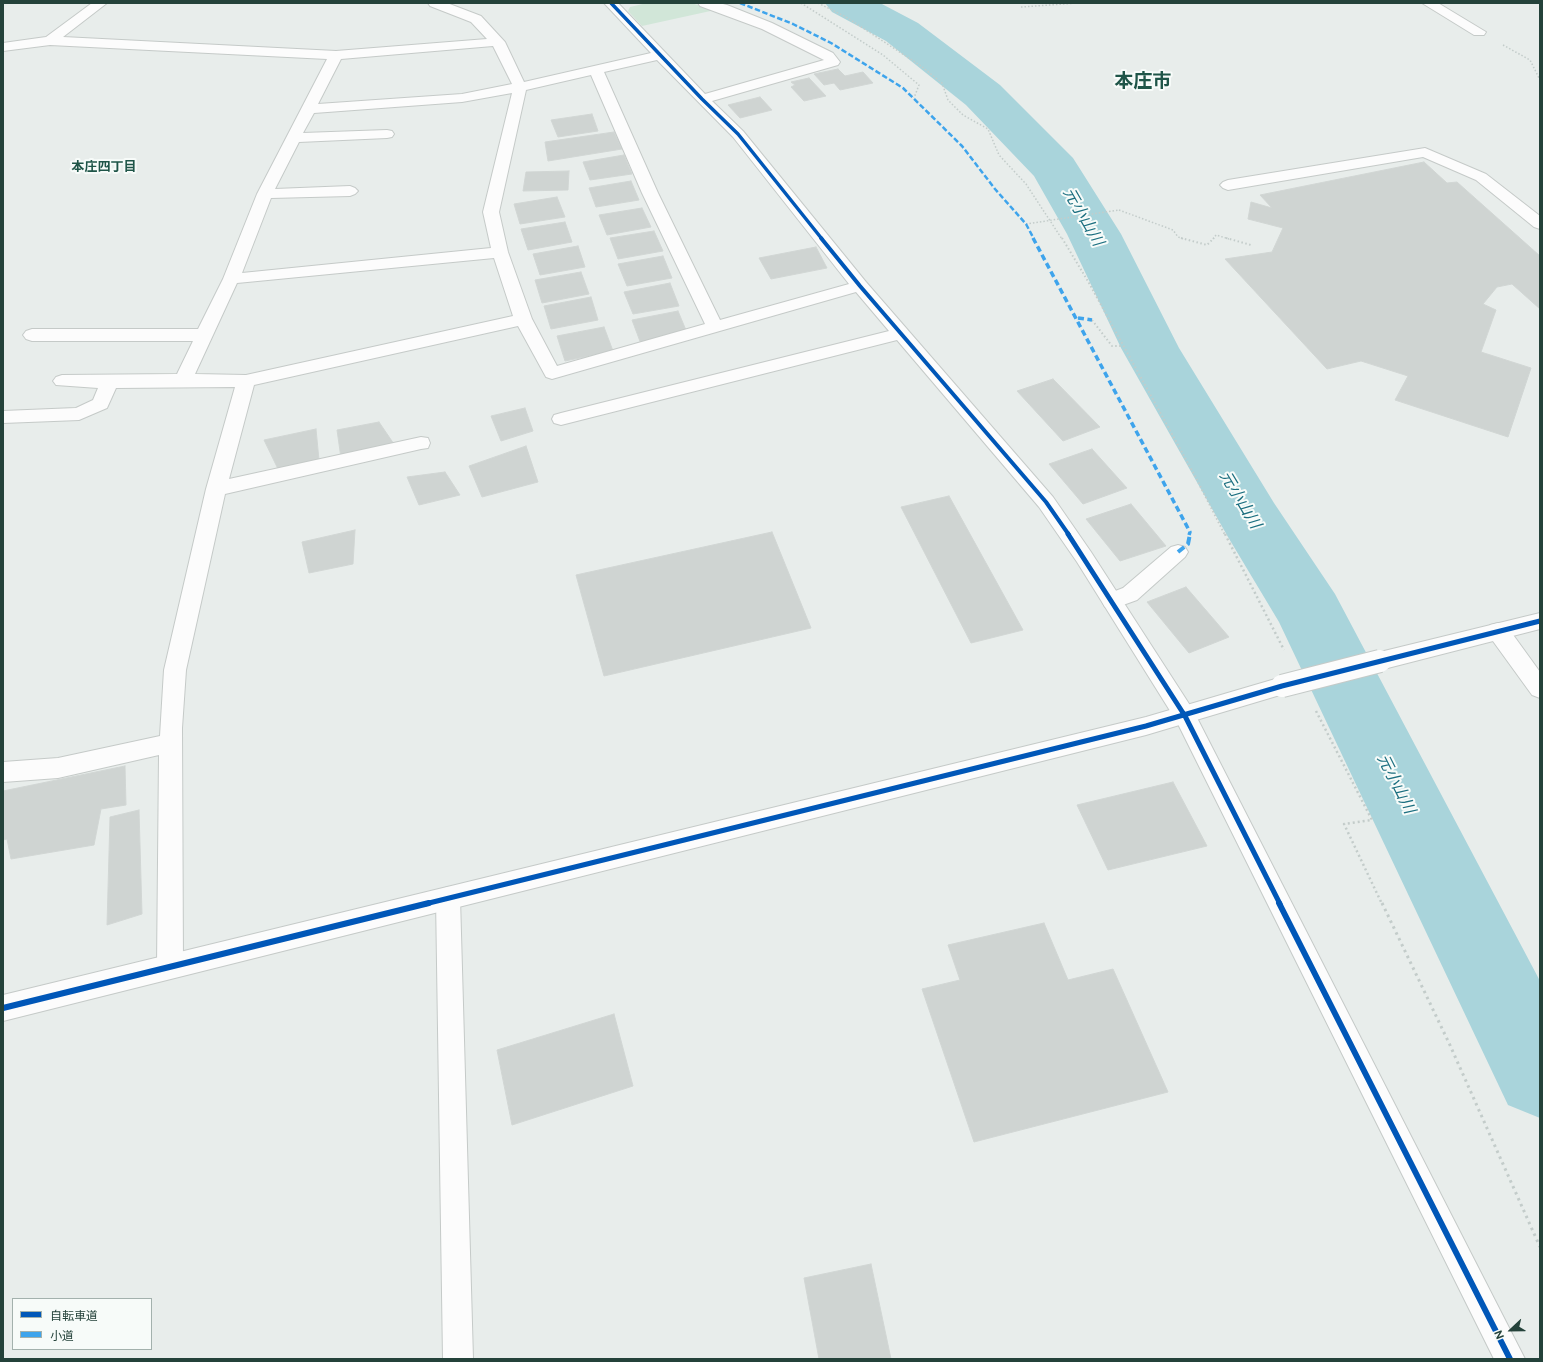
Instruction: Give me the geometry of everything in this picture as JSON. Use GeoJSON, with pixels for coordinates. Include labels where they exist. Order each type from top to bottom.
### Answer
{"type":"FeatureCollection","features":[{"type":"Feature","properties":{"kind":"street"},"geometry":{"type":"LineString","coordinates":[[50,41],[100,3]]}},
{"type":"Feature","properties":{"kind":"street"},"geometry":{"type":"LineString","coordinates":[[434,3],[476,19],[498,42],[520,87],[491,212],[500,252],[523,319],[552,373],[860,286]]}},
{"type":"Feature","properties":{"kind":"street"},"geometry":{"type":"LineString","coordinates":[[702,99],[833,62],[828,56],[767,26],[722,8],[705,3]]}},
{"type":"Feature","properties":{"kind":"street"},"geometry":{"type":"LineString","coordinates":[[1429,3],[1479,32]]}},
{"type":"Feature","properties":{"kind":"street"},"geometry":{"type":"LineString","coordinates":[[619,4],[660,55],[738,134],[860,286],[1046,502],[1112,601],[1185,716],[1510,1359]]}},
{"type":"Feature","properties":{"kind":"street"},"geometry":{"type":"LineString","coordinates":[[3,47],[50,41],[336,55],[498,42]]}},
{"type":"Feature","properties":{"kind":"street"},"geometry":{"type":"LineString","coordinates":[[183,380],[231,280],[265,194],[310,109],[336,55]]}},
{"type":"Feature","properties":{"kind":"street"},"geometry":{"type":"LineString","coordinates":[[310,109],[462,98],[520,87],[660,55]]}},
{"type":"Feature","properties":{"kind":"street"},"geometry":{"type":"LineString","coordinates":[[596,70],[650,193],[715,328]]}},
{"type":"Feature","properties":{"kind":"street"},"geometry":{"type":"LineString","coordinates":[[294,138],[387,134]]}},
{"type":"Feature","properties":{"kind":"street"},"geometry":{"type":"LineString","coordinates":[[1228,185],[1425,152],[1481,178],[1540,224]]}},
{"type":"Feature","properties":{"kind":"street"},"geometry":{"type":"LineString","coordinates":[[265,194],[350,191]]}},
{"type":"Feature","properties":{"kind":"street"},"geometry":{"type":"LineString","coordinates":[[231,280],[500,252]]}},
{"type":"Feature","properties":{"kind":"street"},"geometry":{"type":"LineString","coordinates":[[62,381],[246,381],[523,319]]}},
{"type":"Feature","properties":{"kind":"street"},"geometry":{"type":"LineString","coordinates":[[561,419],[901,333]]}},
{"type":"Feature","properties":{"kind":"street"},"geometry":{"type":"LineString","coordinates":[[32,335],[204,335]]}},
{"type":"Feature","properties":{"kind":"street"},"geometry":{"type":"LineString","coordinates":[[170,966],[171,743],[175,670],[216,489],[246,381]]}},
{"type":"Feature","properties":{"kind":"street"},"geometry":{"type":"LineString","coordinates":[[3,417],[79,414],[100,404],[109,382]]}},
{"type":"Feature","properties":{"kind":"street"},"geometry":{"type":"LineString","coordinates":[[216,489],[421,443]]}},
{"type":"Feature","properties":{"kind":"street"},"geometry":{"type":"LineString","coordinates":[[1112,601],[1130,594],[1178,552]]}},
{"type":"Feature","properties":{"kind":"street"},"geometry":{"type":"LineString","coordinates":[[3,1008],[1185,716],[1282,686],[1540,621]]}},
{"type":"Feature","properties":{"kind":"street"},"geometry":{"type":"LineString","coordinates":[[1498,631],[1540,688]]}},
{"type":"Feature","properties":{"kind":"street"},"geometry":{"type":"LineString","coordinates":[[3,772],[58,768],[171,743]]}},
{"type":"Feature","properties":{"kind":"street"},"geometry":{"type":"LineString","coordinates":[[448,898],[458,1359]]}},
{"type":"Feature","properties":{"kind":"path"},"geometry":{"type":"LineString","coordinates":[[801,3],[883,55],[918,85],[914,98]]}},
{"type":"Feature","properties":{"kind":"path"},"geometry":{"type":"LineString","coordinates":[[818,3],[846,17],[921,66],[942,83],[948,100],[964,115],[988,129],[999,155],[1026,184],[1046,212],[1089,284],[1195,476],[1287,656]]}},
{"type":"Feature","properties":{"kind":"path"},"geometry":{"type":"LineString","coordinates":[[1020,7],[1078,3]]}},
{"type":"Feature","properties":{"kind":"path"},"geometry":{"type":"LineString","coordinates":[[1479,32],[1530,60],[1540,80]]}},
{"type":"Feature","properties":{"kind":"path"},"geometry":{"type":"LineString","coordinates":[[1026,224],[1119,210],[1174,230],[1178,237],[1207,245],[1216,235],[1251,245]]}},
{"type":"Feature","properties":{"kind":"path"},"geometry":{"type":"LineString","coordinates":[[1092,320],[1112,346],[1122,346]]}},
{"type":"Feature","properties":{"kind":"path"},"geometry":{"type":"LineString","coordinates":[[1315,711],[1372,820],[1344,824],[1449,1043],[1540,1247]]}},
{"type":"Feature","properties":{"kind":"green space"},"geometry":{"type":"Polygon","coordinates":[[[647,3],[691,3],[715,10],[642,26],[628,11],[630,7],[647,3]]]}},
{"type":"Feature","properties":{"kind":"building"},"geometry":{"type":"Polygon","coordinates":[[[838,69],[845,76],[863,72],[873,83],[840,90],[834,83],[824,85],[814,74],[838,69]]]}},
{"type":"Feature","properties":{"kind":"building"},"geometry":{"type":"Polygon","coordinates":[[[809,78],[826,96],[804,101],[791,87],[795,85],[791,82],[809,78]]]}},
{"type":"Feature","properties":{"kind":"building"},"geometry":{"type":"Polygon","coordinates":[[[760,97],[772,110],[740,118],[728,105],[760,97]]]}},
{"type":"Feature","properties":{"kind":"building"},"geometry":{"type":"Polygon","coordinates":[[[592,114],[598,131],[558,137],[551,120],[592,114]]]}},
{"type":"Feature","properties":{"kind":"building"},"geometry":{"type":"Polygon","coordinates":[[[614,132],[622,149],[548,161],[545,142],[614,132]]]}},
{"type":"Feature","properties":{"kind":"building"},"geometry":{"type":"Polygon","coordinates":[[[624,155],[632,174],[590,180],[583,162],[624,155]]]}},
{"type":"Feature","properties":{"kind":"building"},"geometry":{"type":"Polygon","coordinates":[[[1424,162],[1447,183],[1457,182],[1540,256],[1540,309],[1512,284],[1497,287],[1483,304],[1496,310],[1481,352],[1531,368],[1508,437],[1395,400],[1408,376],[1361,361],[1327,369],[1225,259],[1272,252],[1283,228],[1248,219],[1251,202],[1272,208],[1260,195],[1424,162]]]}},
{"type":"Feature","properties":{"kind":"building"},"geometry":{"type":"Polygon","coordinates":[[[569,171],[568,190],[523,191],[526,172],[569,171]]]}},
{"type":"Feature","properties":{"kind":"building"},"geometry":{"type":"Polygon","coordinates":[[[631,181],[639,200],[596,207],[589,188],[631,181]]]}},
{"type":"Feature","properties":{"kind":"building"},"geometry":{"type":"Polygon","coordinates":[[[557,197],[565,217],[520,224],[514,204],[557,197]]]}},
{"type":"Feature","properties":{"kind":"building"},"geometry":{"type":"Polygon","coordinates":[[[642,208],[651,227],[607,235],[599,215],[642,208]]]}},
{"type":"Feature","properties":{"kind":"building"},"geometry":{"type":"Polygon","coordinates":[[[565,222],[572,242],[528,250],[521,229],[565,222]]]}},
{"type":"Feature","properties":{"kind":"building"},"geometry":{"type":"Polygon","coordinates":[[[654,231],[663,251],[618,259],[610,238],[654,231]]]}},
{"type":"Feature","properties":{"kind":"building"},"geometry":{"type":"Polygon","coordinates":[[[578,246],[585,267],[540,275],[533,254],[578,246]]]}},
{"type":"Feature","properties":{"kind":"building"},"geometry":{"type":"Polygon","coordinates":[[[816,247],[827,268],[771,279],[759,258],[816,247]]]}},
{"type":"Feature","properties":{"kind":"building"},"geometry":{"type":"Polygon","coordinates":[[[663,256],[672,278],[627,286],[618,264],[663,256]]]}},
{"type":"Feature","properties":{"kind":"building"},"geometry":{"type":"Polygon","coordinates":[[[581,272],[589,294],[542,303],[535,280],[581,272]]]}},
{"type":"Feature","properties":{"kind":"building"},"geometry":{"type":"Polygon","coordinates":[[[670,283],[679,306],[633,314],[624,292],[670,283]]]}},
{"type":"Feature","properties":{"kind":"building"},"geometry":{"type":"Polygon","coordinates":[[[591,297],[598,320],[551,329],[544,306],[591,297]]]}},
{"type":"Feature","properties":{"kind":"building"},"geometry":{"type":"Polygon","coordinates":[[[678,311],[688,335],[641,344],[632,320],[678,311]]]}},
{"type":"Feature","properties":{"kind":"building"},"geometry":{"type":"Polygon","coordinates":[[[604,327],[613,351],[565,361],[557,336],[604,327]]]}},
{"type":"Feature","properties":{"kind":"building"},"geometry":{"type":"Polygon","coordinates":[[[1053,379],[1100,427],[1063,441],[1017,391],[1053,379]]]}},
{"type":"Feature","properties":{"kind":"building"},"geometry":{"type":"Polygon","coordinates":[[[525,408],[533,431],[501,441],[491,416],[525,408]]]}},
{"type":"Feature","properties":{"kind":"building"},"geometry":{"type":"Polygon","coordinates":[[[379,422],[396,447],[341,458],[337,430],[379,422]]]}},
{"type":"Feature","properties":{"kind":"building"},"geometry":{"type":"Polygon","coordinates":[[[316,429],[319,460],[278,469],[264,440],[316,429]]]}},
{"type":"Feature","properties":{"kind":"building"},"geometry":{"type":"Polygon","coordinates":[[[526,446],[538,482],[482,497],[469,466],[526,446]]]}},
{"type":"Feature","properties":{"kind":"building"},"geometry":{"type":"Polygon","coordinates":[[[1092,449],[1127,488],[1083,504],[1049,464],[1092,449]]]}},
{"type":"Feature","properties":{"kind":"building"},"geometry":{"type":"Polygon","coordinates":[[[445,472],[460,495],[419,505],[407,477],[445,472]]]}},
{"type":"Feature","properties":{"kind":"building"},"geometry":{"type":"Polygon","coordinates":[[[949,496],[1023,630],[971,643],[901,507],[949,496]]]}},
{"type":"Feature","properties":{"kind":"building"},"geometry":{"type":"Polygon","coordinates":[[[1131,504],[1166,546],[1120,561],[1086,519],[1131,504]]]}},
{"type":"Feature","properties":{"kind":"building"},"geometry":{"type":"Polygon","coordinates":[[[355,530],[353,564],[309,573],[302,542],[355,530]]]}},
{"type":"Feature","properties":{"kind":"building"},"geometry":{"type":"Polygon","coordinates":[[[772,532],[811,628],[604,676],[576,575],[772,532]]]}},
{"type":"Feature","properties":{"kind":"building"},"geometry":{"type":"Polygon","coordinates":[[[1186,587],[1229,637],[1189,653],[1147,602],[1186,587]]]}},
{"type":"Feature","properties":{"kind":"building"},"geometry":{"type":"Polygon","coordinates":[[[125,766],[126,805],[101,809],[94,845],[11,859],[7,839],[3,840],[3,791],[125,766]]]}},
{"type":"Feature","properties":{"kind":"building"},"geometry":{"type":"Polygon","coordinates":[[[1173,782],[1207,846],[1108,870],[1077,805],[1173,782]]]}},
{"type":"Feature","properties":{"kind":"building"},"geometry":{"type":"Polygon","coordinates":[[[139,810],[142,914],[107,925],[110,817],[139,810]]]}},
{"type":"Feature","properties":{"kind":"building"},"geometry":{"type":"Polygon","coordinates":[[[1044,923],[1068,980],[1113,969],[1168,1092],[974,1142],[922,989],[960,980],[948,945],[1044,923]]]}},
{"type":"Feature","properties":{"kind":"building"},"geometry":{"type":"Polygon","coordinates":[[[614,1014],[633,1086],[512,1125],[497,1050],[614,1014]]]}},
{"type":"Feature","properties":{"kind":"building"},"geometry":{"type":"Polygon","coordinates":[[[871,1264],[891,1359],[819,1359],[804,1278],[871,1264]]]}},
{"type":"Feature","properties":{"kind":"waterway","name":"元小山川"},"geometry":{"type":"LineString","coordinates":[[847,3],[902,32],[983,95],[1055,169],[1094,234],[1150,348],[1251,520],[1310,613],[1540,1073]]}},
{"type":"Feature","properties":{"kind":"marked path"},"geometry":{"type":"LineString","coordinates":[[740,3],[793,24],[831,43],[903,88],[962,146],[995,189],[1026,224],[1190,532],[1188,544],[1178,552]]}},
{"type":"Feature","properties":{"kind":"marked path"},"geometry":{"type":"LineString","coordinates":[[1078,318],[1092,320]]}},
{"type":"Feature","properties":{"kind":"cycle path"},"geometry":{"type":"LineString","coordinates":[[611,3],[702,99],[738,134],[860,286],[1046,502],[1084,557],[1185,716],[1510,1359]]}},
{"type":"Feature","properties":{"kind":"cycle path"},"geometry":{"type":"LineString","coordinates":[[3,1008],[1146,726],[1282,686],[1540,621]]}},
{"type":"Feature","properties":{"kind":"district","name":"本庄市"},"geometry":{"type":"Point","coordinates":[1143,81]}},
{"type":"Feature","properties":{"kind":"district","name":"本庄四丁目"},"geometry":{"type":"Point","coordinates":[104,167]}}]}
